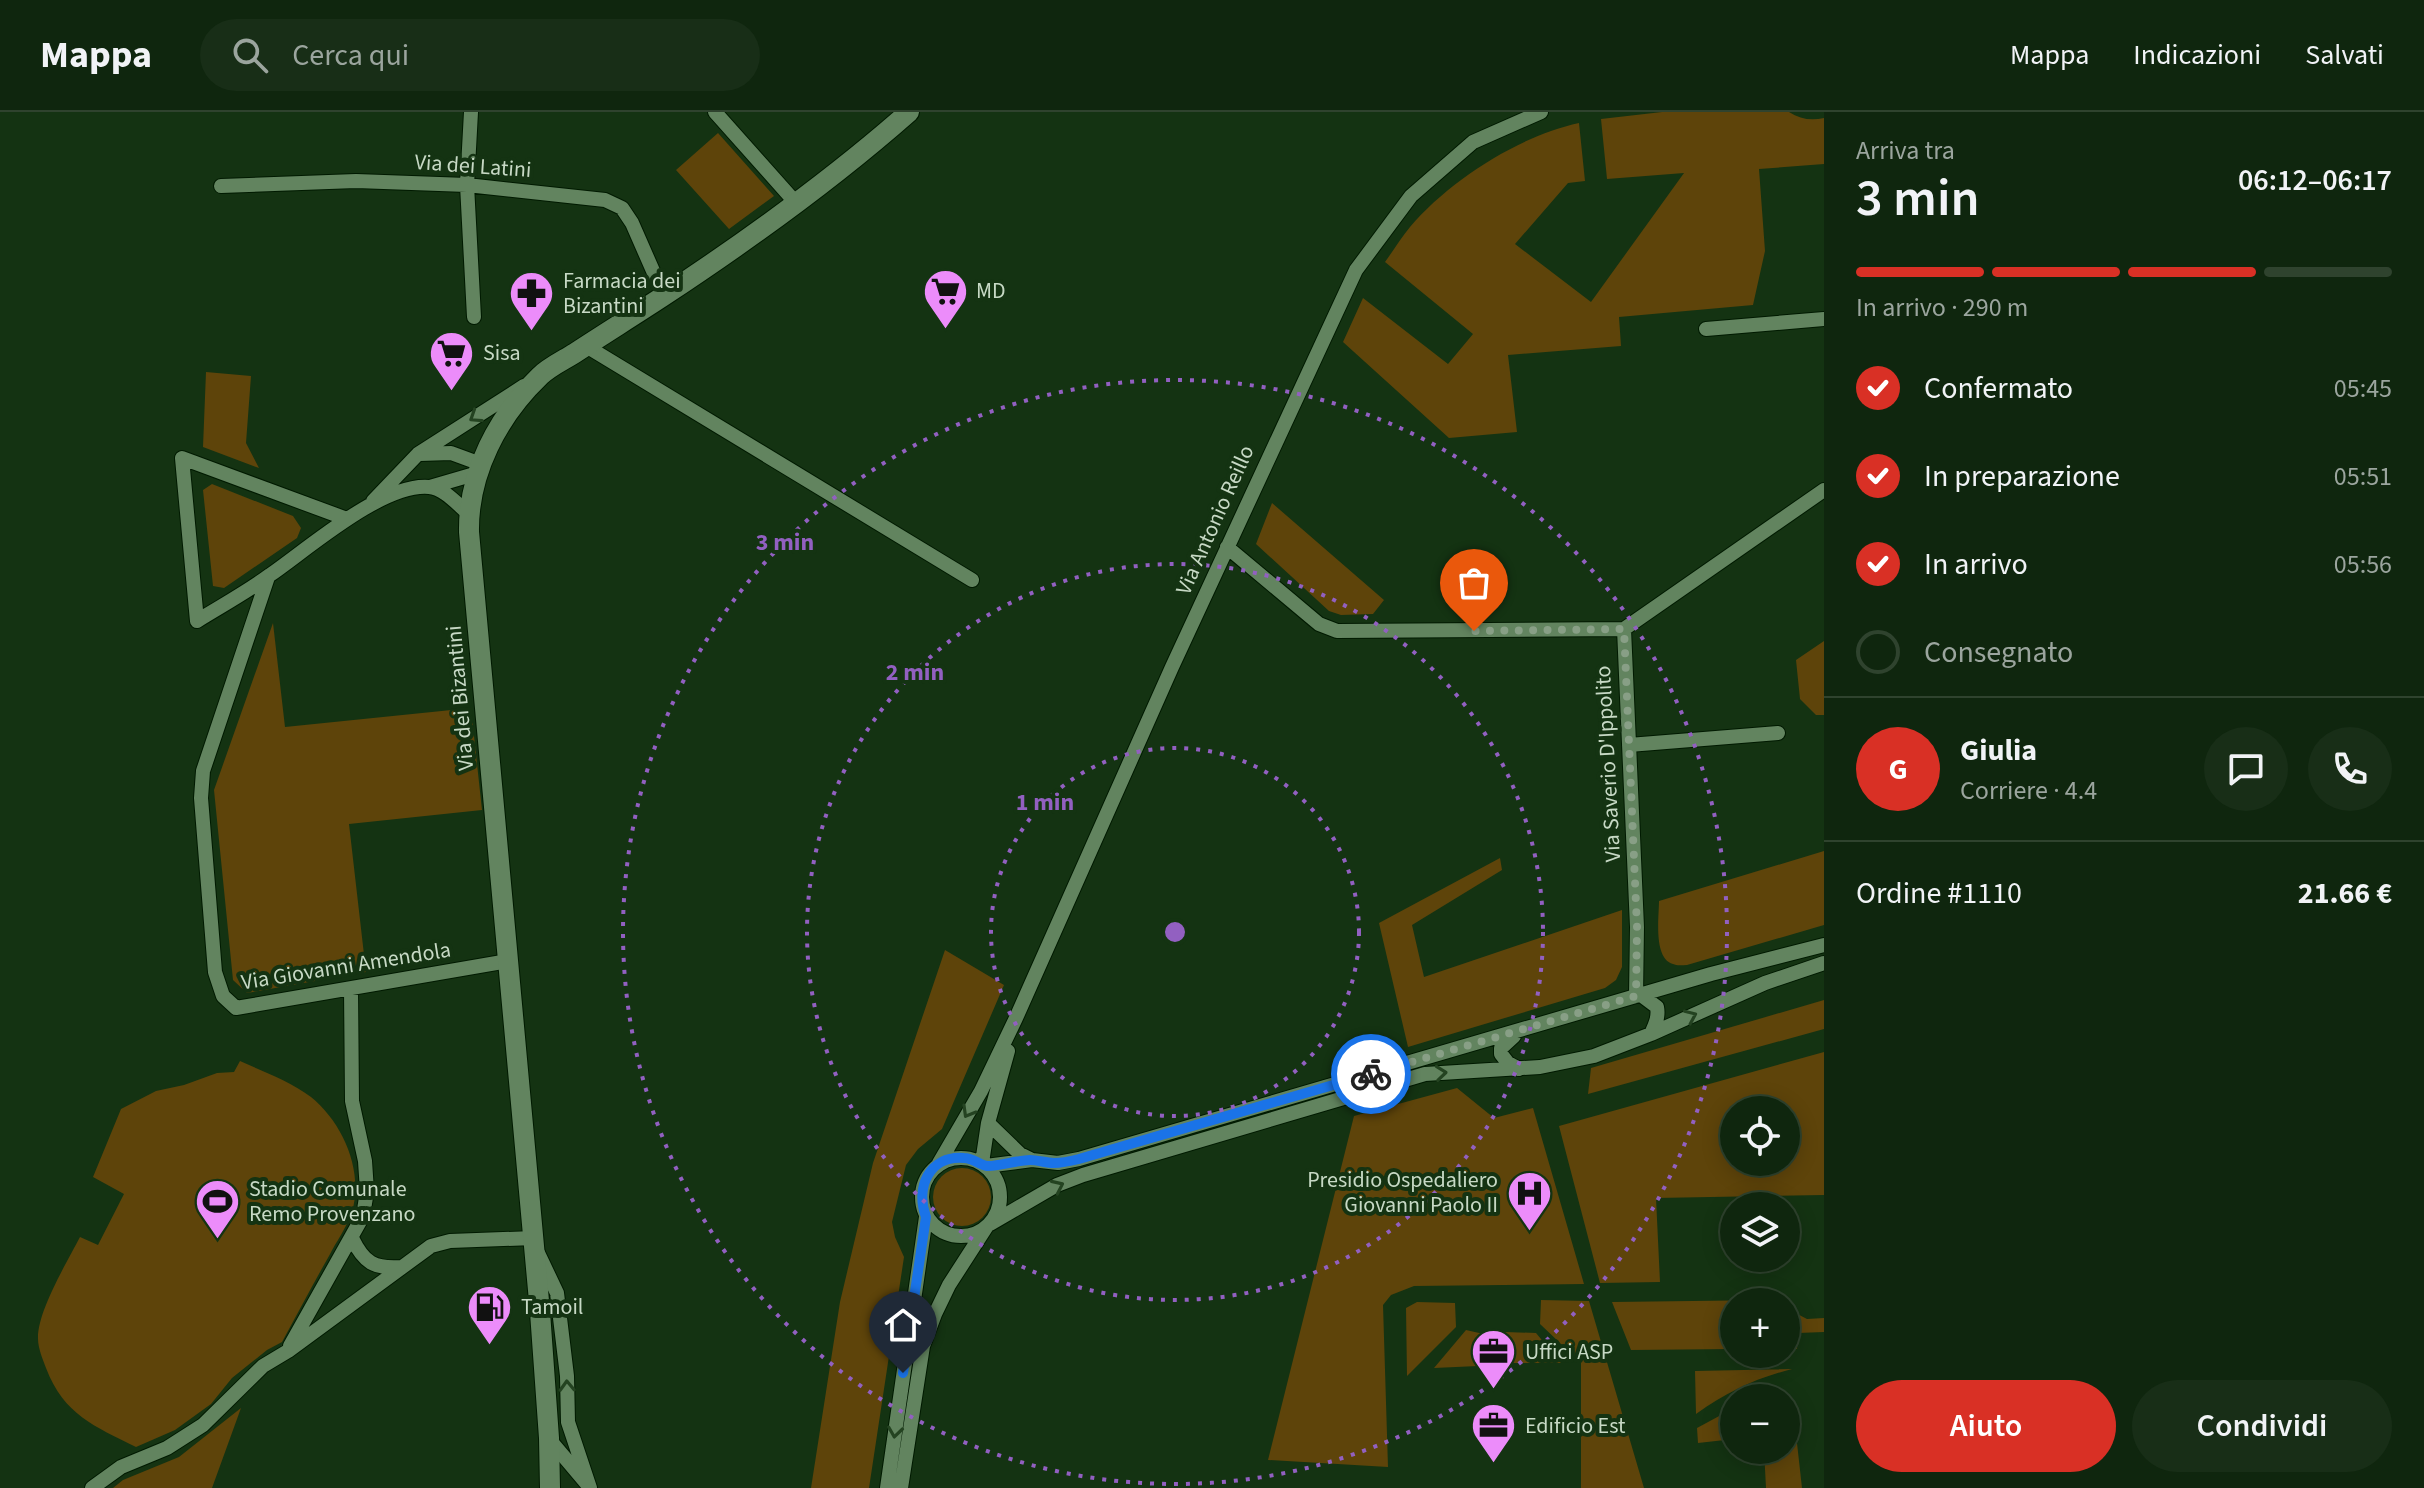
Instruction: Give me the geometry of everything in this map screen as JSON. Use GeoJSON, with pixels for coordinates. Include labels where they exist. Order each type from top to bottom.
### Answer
{"type":"FeatureCollection","features":[{"type":"Feature","properties":{"kind":"street"},"geometry":{"type":"LineString","coordinates":[[471,112],[467,185],[474,317]]}},
{"type":"Feature","properties":{"kind":"street"},"geometry":{"type":"LineString","coordinates":[[715,112],[796,203]]}},
{"type":"Feature","properties":{"kind":"street","name":"Via dei Bizantini"},"geometry":{"type":"LineString","coordinates":[[550,1487],[555,1428],[534,1243],[469,514],[474,484],[490,442],[507,414],[541,375],[664,296],[796,203],[870,147],[909,112]]}},
{"type":"Feature","properties":{"kind":"street","name":"Via Antonio Reillo"},"geometry":{"type":"LineString","coordinates":[[939,1163],[981,1091],[1016,1018],[1227,547],[1356,270],[1411,196],[1473,142],[1541,112]]}},
{"type":"Feature","properties":{"kind":"street","name":"Via dei Latini"},"geometry":{"type":"LineString","coordinates":[[221,186],[356,181],[467,185],[605,200],[622,208],[632,223],[664,296]]}},
{"type":"Feature","properties":{"kind":"street"},"geometry":{"type":"LineString","coordinates":[[1706,329],[1824,319]]}},
{"type":"Feature","properties":{"kind":"street"},"geometry":{"type":"LineString","coordinates":[[586,346],[972,580]]}},
{"type":"Feature","properties":{"kind":"street"},"geometry":{"type":"LineString","coordinates":[[370,504],[418,454],[541,375]]}},
{"type":"Feature","properties":{"kind":"street"},"geometry":{"type":"LineString","coordinates":[[418,454],[451,453],[480,469]]}},
{"type":"Feature","properties":{"kind":"street"},"geometry":{"type":"LineString","coordinates":[[347,519],[182,458],[197,621],[268,577],[370,504],[480,469]]}},
{"type":"Feature","properties":{"kind":"street"},"geometry":{"type":"LineString","coordinates":[[430,487],[450,497],[469,514]]}},
{"type":"Feature","properties":{"kind":"street"},"geometry":{"type":"LineString","coordinates":[[1227,547],[1319,624],[1337,631],[1624,629],[1824,490]]}},
{"type":"Feature","properties":{"kind":"street","name":"Via Giovanni Amendola"},"geometry":{"type":"LineString","coordinates":[[268,577],[203,771],[201,798],[215,972],[223,996],[236,1008],[508,961]]}},
{"type":"Feature","properties":{"kind":"street","name":"Via Saverio D'Ippolito"},"geometry":{"type":"LineString","coordinates":[[1624,629],[1639,996]]}},
{"type":"Feature","properties":{"kind":"street"},"geometry":{"type":"LineString","coordinates":[[1629,745],[1778,733]]}},
{"type":"Feature","properties":{"kind":"street"},"geometry":{"type":"LineString","coordinates":[[887,1488],[926,1217],[921,1193],[930,1171],[939,1163],[960,1157],[984,1165],[1032,1160],[1058,1163],[1079,1159],[1824,945]]}},
{"type":"Feature","properties":{"kind":"street"},"geometry":{"type":"LineString","coordinates":[[926,1217],[943,1232],[955,1236],[977,1233],[1057,1185],[1083,1175],[1438,1072],[1519,1069],[1594,1056],[1765,983],[1824,963]]}},
{"type":"Feature","properties":{"kind":"street"},"geometry":{"type":"LineString","coordinates":[[288,1351],[363,1216],[367,1191],[365,1161],[352,1101],[351,988]]}},
{"type":"Feature","properties":{"kind":"street"},"geometry":{"type":"LineString","coordinates":[[1639,996],[1657,1007],[1659,1013],[1651,1034]]}},
{"type":"Feature","properties":{"kind":"street","name":"Via Antonio Reillo"},"geometry":{"type":"LineString","coordinates":[[984,1165],[988,1123],[1016,1018]]}},
{"type":"Feature","properties":{"kind":"street"},"geometry":{"type":"LineString","coordinates":[[1519,1069],[1508,1063],[1501,1054],[1501,1048],[1521,1032]]}},
{"type":"Feature","properties":{"kind":"street"},"geometry":{"type":"LineString","coordinates":[[988,1123],[1020,1154],[1032,1160]]}},
{"type":"Feature","properties":{"kind":"street"},"geometry":{"type":"LineString","coordinates":[[901,1488],[923,1346],[949,1285],[1000,1205],[1000,1194],[993,1174],[984,1165]]}},
{"type":"Feature","properties":{"kind":"street"},"geometry":{"type":"LineString","coordinates":[[352,1238],[361,1255],[372,1264],[385,1268],[402,1267]]}},
{"type":"Feature","properties":{"kind":"street"},"geometry":{"type":"LineString","coordinates":[[92,1488],[121,1467],[167,1448],[203,1425],[263,1366],[431,1246],[450,1241],[534,1243]]}},
{"type":"Feature","properties":{"kind":"street"},"geometry":{"type":"LineString","coordinates":[[555,1428],[590,1488]]}},
{"type":"Feature","properties":{"kind":"street"},"geometry":{"type":"LineString","coordinates":[[555,1428],[590,1488]]}},
{"type":"Feature","properties":{"kind":"street"},"geometry":{"type":"LineString","coordinates":[[550,1487],[570,1474],[590,1488]]}},
{"type":"Feature","properties":{"kind":"shaded area"},"geometry":{"type":"Polygon","coordinates":[[[1662,112],[1789,112],[1806,119],[1824,118],[1824,164],[1759,169],[1765,251],[1753,305],[1619,317],[1621,346],[1508,355],[1517,432],[1449,438],[1343,342],[1363,298],[1448,364],[1473,334],[1385,262],[1426,210],[1465,177],[1533,138],[1579,123],[1585,181],[1568,183],[1515,244],[1591,302],[1684,173],[1607,179],[1601,119],[1662,112]]]}},
{"type":"Feature","properties":{"kind":"shaded area"},"geometry":{"type":"Polygon","coordinates":[[[718,133],[774,196],[729,229],[676,170],[718,133]]]}},
{"type":"Feature","properties":{"kind":"shaded area"},"geometry":{"type":"Polygon","coordinates":[[[206,372],[251,376],[246,443],[259,468],[203,447],[206,372]]]}},
{"type":"Feature","properties":{"kind":"shaded area"},"geometry":{"type":"Polygon","coordinates":[[[212,484],[293,516],[301,528],[297,538],[224,588],[213,586],[203,490],[212,484]]]}},
{"type":"Feature","properties":{"kind":"shaded area"},"geometry":{"type":"Polygon","coordinates":[[[1272,503],[1384,600],[1373,614],[1341,615],[1329,611],[1256,544],[1272,503]]]}},
{"type":"Feature","properties":{"kind":"shaded area"},"geometry":{"type":"Polygon","coordinates":[[[273,623],[285,727],[471,708],[482,810],[349,824],[366,972],[247,993],[233,980],[214,790],[273,623]]]}},
{"type":"Feature","properties":{"kind":"shaded area"},"geometry":{"type":"Polygon","coordinates":[[[1824,641],[1824,715],[1816,715],[1800,699],[1796,660],[1824,641]]]}},
{"type":"Feature","properties":{"kind":"shaded area"},"geometry":{"type":"Polygon","coordinates":[[[1824,851],[1824,925],[1687,965],[1673,964],[1662,954],[1658,936],[1659,901],[1824,851]]]}},
{"type":"Feature","properties":{"kind":"shaded area"},"geometry":{"type":"Polygon","coordinates":[[[1500,858],[1502,870],[1412,925],[1424,977],[1622,910],[1622,967],[1616,980],[1605,988],[1408,1047],[1379,923],[1500,858]]]}},
{"type":"Feature","properties":{"kind":"shaded area"},"geometry":{"type":"Polygon","coordinates":[[[945,950],[1004,985],[942,1129],[918,1149],[906,1165],[892,1222],[904,1257],[869,1488],[811,1488],[840,1302],[873,1163],[945,950]]]}},
{"type":"Feature","properties":{"kind":"shaded area"},"geometry":{"type":"Polygon","coordinates":[[[1824,1000],[1824,1029],[1588,1094],[1591,1068],[1824,1000]]]}},
{"type":"Feature","properties":{"kind":"shaded area"},"geometry":{"type":"Polygon","coordinates":[[[1824,1052],[1824,1195],[1720,1192],[1720,1197],[1656,1198],[1660,1282],[1600,1283],[1559,1126],[1824,1052]]]}},
{"type":"Feature","properties":{"kind":"shaded area","name":"Stadio Comunale Remo Provenzano"},"geometry":{"type":"Polygon","coordinates":[[[240,1061],[303,1091],[333,1120],[353,1164],[355,1196],[352,1212],[282,1342],[232,1378],[211,1404],[175,1430],[136,1447],[82,1417],[62,1397],[53,1384],[39,1346],[42,1315],[80,1237],[98,1245],[124,1194],[93,1177],[121,1109],[156,1091],[217,1073],[234,1072],[240,1061]]]}},
{"type":"Feature","properties":{"kind":"shaded area"},"geometry":{"type":"Polygon","coordinates":[[[1457,1088],[1494,1118],[1533,1108],[1584,1284],[1414,1286],[1391,1295],[1383,1305],[1388,1467],[1268,1460],[1354,1116],[1457,1088]]]}},
{"type":"Feature","properties":{"kind":"shaded area"},"geometry":{"type":"Polygon","coordinates":[[[962,1168],[973,1170],[982,1177],[989,1186],[989,1208],[982,1217],[973,1224],[962,1226],[951,1224],[942,1217],[935,1208],[933,1197],[935,1186],[942,1177],[951,1170],[962,1168]]]}},
{"type":"Feature","properties":{"kind":"shaded area"},"geometry":{"type":"Polygon","coordinates":[[[1541,1300],[1589,1301],[1644,1488],[1581,1488],[1581,1363],[1540,1324],[1541,1300]]]}},
{"type":"Feature","properties":{"kind":"shaded area"},"geometry":{"type":"Polygon","coordinates":[[[1720,1301],[1720,1349],[1631,1350],[1612,1302],[1720,1301]]]}},
{"type":"Feature","properties":{"kind":"shaded area"},"geometry":{"type":"Polygon","coordinates":[[[1417,1302],[1455,1303],[1456,1327],[1407,1376],[1406,1308],[1417,1302]]]}},
{"type":"Feature","properties":{"kind":"shaded area"},"geometry":{"type":"Polygon","coordinates":[[[1800,1315],[1807,1319],[1824,1318],[1824,1332],[1800,1333],[1800,1315]]]}},
{"type":"Feature","properties":{"kind":"shaded area"},"geometry":{"type":"Polygon","coordinates":[[[1466,1330],[1488,1335],[1499,1344],[1500,1365],[1434,1368],[1466,1330]]]}},
{"type":"Feature","properties":{"kind":"shaded area"},"geometry":{"type":"Polygon","coordinates":[[[1505,1332],[1536,1333],[1561,1363],[1506,1363],[1505,1332]]]}},
{"type":"Feature","properties":{"kind":"shaded area"},"geometry":{"type":"Polygon","coordinates":[[[1792,1369],[1749,1384],[1720,1384],[1720,1399],[1696,1414],[1695,1371],[1792,1369]]]}},
{"type":"Feature","properties":{"kind":"shaded area"},"geometry":{"type":"Polygon","coordinates":[[[241,1408],[212,1488],[113,1488],[123,1480],[179,1457],[241,1408]]]}},
{"type":"Feature","properties":{"kind":"shaded area"},"geometry":{"type":"Polygon","coordinates":[[[1720,1416],[1720,1441],[1698,1443],[1697,1428],[1720,1416]]]}},
{"type":"Feature","properties":{"kind":"shaded area"},"geometry":{"type":"Polygon","coordinates":[[[1765,1464],[1799,1464],[1802,1488],[1766,1488],[1765,1464]]]}},
{"type":"Feature","properties":{"kind":"way so far"},"geometry":{"type":"LineString","coordinates":[[1371,1074],[1636,996],[1637,927],[1624,629],[1474,631]]}},
{"type":"Feature","properties":{"kind":"place","name":"MD"},"geometry":{"type":"Point","coordinates":[945,330]}},
{"type":"Feature","properties":{"kind":"place","name":"Farmacia dei Bizantini"},"geometry":{"type":"Point","coordinates":[532,333]}},
{"type":"Feature","properties":{"kind":"place","name":"Sisa"},"geometry":{"type":"Point","coordinates":[452,392]}},
{"type":"Feature","properties":{"kind":"place","name":"Presidio Ospedaliero Giovanni Paolo II"},"geometry":{"type":"Point","coordinates":[1529,1232]}},
{"type":"Feature","properties":{"kind":"place","name":"Stadio Comunale Remo Provenzano"},"geometry":{"type":"Point","coordinates":[218,1241]}},
{"type":"Feature","properties":{"kind":"place","name":"Tamoil"},"geometry":{"type":"Point","coordinates":[490,1346]}},
{"type":"Feature","properties":{"kind":"place","name":"Uffici ASP"},"geometry":{"type":"Point","coordinates":[1494,1391]}},
{"type":"Feature","properties":{"kind":"place","name":"Edificio Est"},"geometry":{"type":"Point","coordinates":[1494,1465]}},
{"type":"Feature","properties":{"kind":"route"},"geometry":{"type":"LineString","coordinates":[[903,1373],[926,1217],[921,1193],[930,1171],[939,1163],[960,1157],[986,1166],[1032,1160],[1058,1163],[1079,1159],[1371,1074]]}}]}
